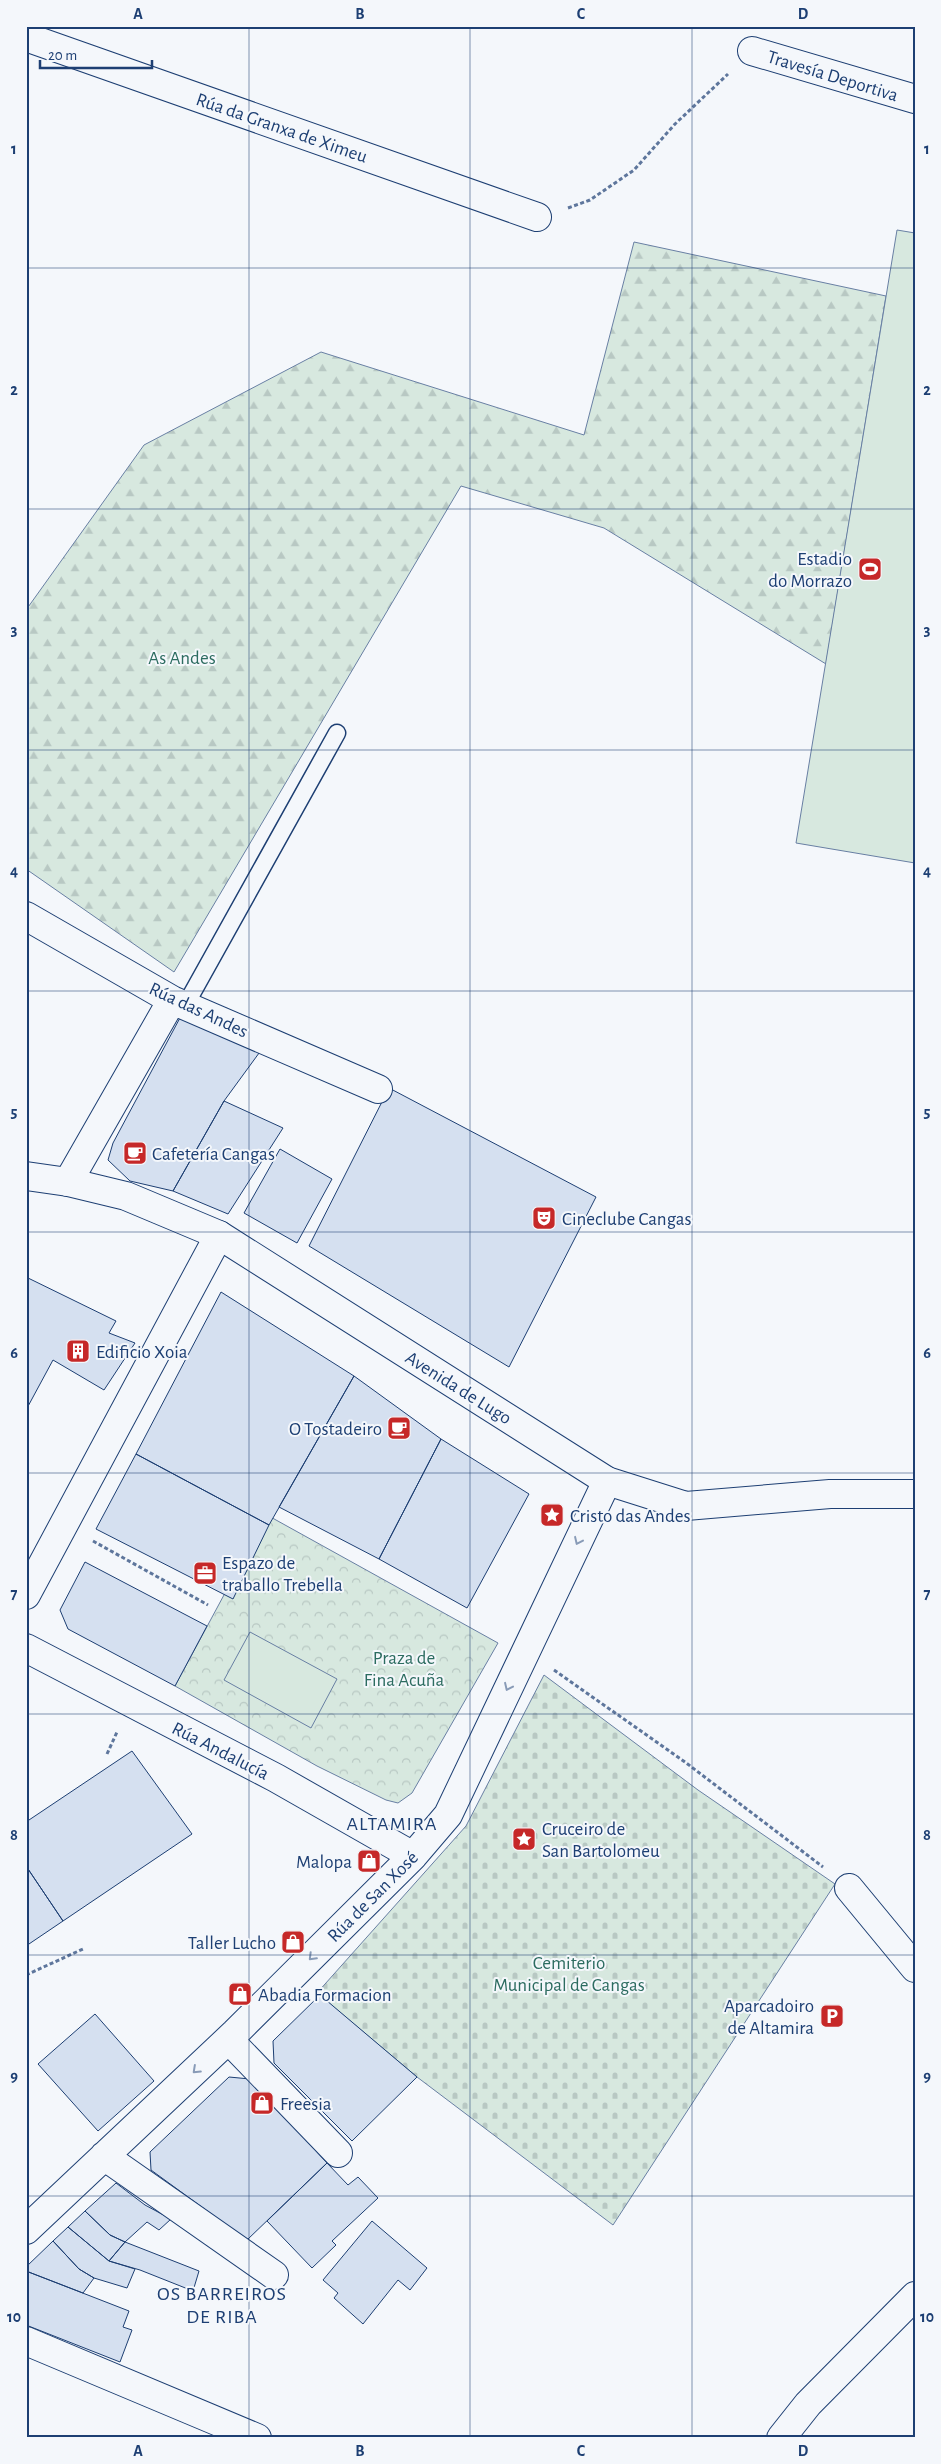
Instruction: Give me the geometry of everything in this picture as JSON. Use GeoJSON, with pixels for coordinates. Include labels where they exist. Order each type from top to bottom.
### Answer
{"type":"FeatureCollection","features":[{"type":"Feature","properties":{"kind":"street","name":"Rúa da Granxa de Ximeu"},"geometry":{"type":"LineString","coordinates":[[26,37],[537,218]]}},
{"type":"Feature","properties":{"kind":"street","name":"Travesía Deportiva"},"geometry":{"type":"LineString","coordinates":[[752,51],[915,99]]}},
{"type":"Feature","properties":{"kind":"street","name":"Rúa das Andes"},"geometry":{"type":"LineString","coordinates":[[26,916],[179,1003],[378,1089]]}},
{"type":"Feature","properties":{"kind":"street"},"geometry":{"type":"LineString","coordinates":[[68,1182],[179,1003]]}},
{"type":"Feature","properties":{"kind":"street","name":"Avenida de Lugo"},"geometry":{"type":"LineString","coordinates":[[26,1176],[68,1182],[126,1196],[219,1235],[607,1481],[686,1506],[830,1494],[915,1494]]}},
{"type":"Feature","properties":{"kind":"street"},"geometry":{"type":"LineString","coordinates":[[26,1596],[219,1235]]}},
{"type":"Feature","properties":{"kind":"street","name":"Rúa de San Xosé"},"geometry":{"type":"LineString","coordinates":[[26,2230],[228,2040],[413,1856],[448,1815],[607,1481]]}},
{"type":"Feature","properties":{"kind":"street","name":"Rúa Andalucía"},"geometry":{"type":"LineString","coordinates":[[26,1648],[276,1778],[413,1856]]}},
{"type":"Feature","properties":{"kind":"street"},"geometry":{"type":"LineString","coordinates":[[850,1888],[915,1968]]}},
{"type":"Feature","properties":{"kind":"street"},"geometry":{"type":"LineString","coordinates":[[228,2040],[338,2152]]}},
{"type":"Feature","properties":{"kind":"street"},"geometry":{"type":"LineString","coordinates":[[104,2156],[274,2275]]}},
{"type":"Feature","properties":{"kind":"street"},"geometry":{"type":"LineString","coordinates":[[781,2438],[808,2404],[915,2296]]}},
{"type":"Feature","properties":{"kind":"street"},"geometry":{"type":"LineString","coordinates":[[26,2340],[257,2438]]}},
{"type":"Feature","properties":{"kind":"lane"},"geometry":{"type":"LineString","coordinates":[[179,1003],[337,733]]}},
{"type":"Feature","properties":{"kind":"path"},"geometry":{"type":"LineString","coordinates":[[537,218],[590,200],[634,170],[675,124],[752,51]]}},
{"type":"Feature","properties":{"kind":"path"},"geometry":{"type":"LineString","coordinates":[[64,1525],[208,1605]]}},
{"type":"Feature","properties":{"kind":"path"},"geometry":{"type":"LineString","coordinates":[[525,1651],[685,1762],[850,1888]]}},
{"type":"Feature","properties":{"kind":"path"},"geometry":{"type":"LineString","coordinates":[[26,1976],[83,1949]]}},
{"type":"Feature","properties":{"kind":"green space","name":"Estadio do Morrazo"},"geometry":{"type":"Polygon","coordinates":[[[897,230],[915,233],[915,863],[796,843],[897,230]]]}},
{"type":"Feature","properties":{"kind":"green space","name":"As Andes"},"geometry":{"type":"Polygon","coordinates":[[[634,242],[886,296],[826,664],[604,528],[461,486],[174,972],[26,869],[26,610],[144,445],[321,352],[584,435],[634,242]]]}},
{"type":"Feature","properties":{"kind":"green space","name":"Praza de Fina Acuña"},"geometry":{"type":"Polygon","coordinates":[[[267,1515],[498,1643],[412,1793],[398,1803],[386,1800],[317,1766],[175,1686],[267,1515]]]}},
{"type":"Feature","properties":{"kind":"green space"},"geometry":{"type":"Polygon","coordinates":[[[250,1632],[337,1679],[311,1728],[224,1680],[250,1632]]]}},
{"type":"Feature","properties":{"kind":"green space","name":"Cemiterio Municipal de Cangas"},"geometry":{"type":"Polygon","coordinates":[[[544,1675],[698,1790],[835,1884],[613,2225],[417,2077],[317,1993],[466,1826],[544,1675]]]}},
{"type":"Feature","properties":{"kind":"building"},"geometry":{"type":"Polygon","coordinates":[[[181,1016],[262,1049],[224,1101],[173,1191],[130,1181],[108,1160],[113,1143],[181,1016]]]}},
{"type":"Feature","properties":{"kind":"building"},"geometry":{"type":"Polygon","coordinates":[[[389,1088],[596,1197],[509,1367],[309,1246],[389,1088]]]}},
{"type":"Feature","properties":{"kind":"building"},"geometry":{"type":"Polygon","coordinates":[[[224,1101],[283,1128],[228,1214],[173,1191],[224,1101]]]}},
{"type":"Feature","properties":{"kind":"building"},"geometry":{"type":"Polygon","coordinates":[[[280,1149],[332,1179],[297,1243],[244,1213],[280,1149]]]}},
{"type":"Feature","properties":{"kind":"building","name":"Edificio Xoia"},"geometry":{"type":"Polygon","coordinates":[[[26,1277],[116,1321],[109,1333],[135,1343],[104,1390],[53,1360],[26,1410],[26,1277]]]}},
{"type":"Feature","properties":{"kind":"building"},"geometry":{"type":"Polygon","coordinates":[[[221,1292],[354,1376],[269,1525],[136,1454],[221,1292]]]}},
{"type":"Feature","properties":{"kind":"building"},"geometry":{"type":"Polygon","coordinates":[[[354,1376],[441,1439],[379,1559],[279,1507],[354,1376]]]}},
{"type":"Feature","properties":{"kind":"building"},"geometry":{"type":"Polygon","coordinates":[[[441,1439],[529,1494],[467,1608],[379,1559],[441,1439]]]}},
{"type":"Feature","properties":{"kind":"building"},"geometry":{"type":"Polygon","coordinates":[[[136,1454],[269,1525],[233,1599],[96,1529],[136,1454]]]}},
{"type":"Feature","properties":{"kind":"building"},"geometry":{"type":"Polygon","coordinates":[[[85,1562],[207,1626],[175,1686],[68,1629],[60,1610],[85,1562]]]}},
{"type":"Feature","properties":{"kind":"building"},"geometry":{"type":"Polygon","coordinates":[[[132,1751],[192,1834],[63,1921],[26,1866],[26,1822],[132,1751]]]}},
{"type":"Feature","properties":{"kind":"building"},"geometry":{"type":"Polygon","coordinates":[[[26,1866],[63,1921],[26,1946],[26,1866]]]}},
{"type":"Feature","properties":{"kind":"building"},"geometry":{"type":"Polygon","coordinates":[[[320,1995],[417,2077],[352,2141],[274,2063],[273,2041],[320,1995]]]}},
{"type":"Feature","properties":{"kind":"building"},"geometry":{"type":"Polygon","coordinates":[[[95,2014],[154,2081],[98,2131],[38,2064],[95,2014]]]}},
{"type":"Feature","properties":{"kind":"building"},"geometry":{"type":"Polygon","coordinates":[[[229,2077],[250,2079],[327,2163],[247,2240],[151,2170],[150,2152],[229,2077]]]}},
{"type":"Feature","properties":{"kind":"building"},"geometry":{"type":"Polygon","coordinates":[[[327,2163],[348,2185],[358,2177],[378,2198],[332,2241],[336,2245],[312,2268],[267,2221],[327,2163]]]}},
{"type":"Feature","properties":{"kind":"building"},"geometry":{"type":"Polygon","coordinates":[[[116,2183],[145,2205],[171,2219],[159,2230],[147,2222],[125,2242],[110,2235],[85,2211],[116,2183]]]}},
{"type":"Feature","properties":{"kind":"building"},"geometry":{"type":"Polygon","coordinates":[[[85,2211],[110,2235],[125,2242],[109,2261],[68,2227],[85,2211]]]}},
{"type":"Feature","properties":{"kind":"building"},"geometry":{"type":"Polygon","coordinates":[[[372,2221],[427,2268],[410,2290],[398,2280],[363,2324],[334,2298],[338,2293],[323,2280],[372,2221]]]}},
{"type":"Feature","properties":{"kind":"building"},"geometry":{"type":"Polygon","coordinates":[[[68,2227],[109,2261],[135,2269],[127,2288],[94,2278],[79,2269],[53,2241],[68,2227]]]}},
{"type":"Feature","properties":{"kind":"building"},"geometry":{"type":"Polygon","coordinates":[[[53,2241],[79,2269],[94,2278],[83,2293],[26,2271],[26,2267],[53,2241]]]}},
{"type":"Feature","properties":{"kind":"building"},"geometry":{"type":"Polygon","coordinates":[[[125,2242],[199,2271],[193,2291],[140,2270],[109,2261],[125,2242]]]}},
{"type":"Feature","properties":{"kind":"building"},"geometry":{"type":"Polygon","coordinates":[[[26,2271],[129,2311],[123,2327],[132,2330],[120,2362],[26,2325],[26,2271]]]}},
{"type":"Feature","properties":{"kind":"place","name":"Estadio do Morrazo"},"geometry":{"type":"Point","coordinates":[870,569]}},
{"type":"Feature","properties":{"kind":"place","name":"Cafetería Cangas"},"geometry":{"type":"Point","coordinates":[135,1153]}},
{"type":"Feature","properties":{"kind":"place","name":"Cineclube Cangas"},"geometry":{"type":"Point","coordinates":[544,1218]}},
{"type":"Feature","properties":{"kind":"place","name":"Edificio Xoia"},"geometry":{"type":"Point","coordinates":[78,1351]}},
{"type":"Feature","properties":{"kind":"place","name":"O Tostadeiro"},"geometry":{"type":"Point","coordinates":[399,1428]}},
{"type":"Feature","properties":{"kind":"place","name":"Cristo das Andes"},"geometry":{"type":"Point","coordinates":[552,1515]}},
{"type":"Feature","properties":{"kind":"place","name":"Espazo de traballo Trebella"},"geometry":{"type":"Point","coordinates":[205,1573]}},
{"type":"Feature","properties":{"kind":"place","name":"Cruceiro de San Bartolomeu"},"geometry":{"type":"Point","coordinates":[524,1839]}},
{"type":"Feature","properties":{"kind":"place","name":"Malopa"},"geometry":{"type":"Point","coordinates":[369,1861]}},
{"type":"Feature","properties":{"kind":"place","name":"Taller Lucho"},"geometry":{"type":"Point","coordinates":[293,1942]}},
{"type":"Feature","properties":{"kind":"place","name":"Abadia Formacion"},"geometry":{"type":"Point","coordinates":[240,1994]}},
{"type":"Feature","properties":{"kind":"place","name":"Aparcadoiro de Altamira"},"geometry":{"type":"Point","coordinates":[832,2016]}},
{"type":"Feature","properties":{"kind":"place","name":"Freesia"},"geometry":{"type":"Point","coordinates":[262,2103]}},
{"type":"Feature","properties":{"kind":"district","name":"ALTAMIRA"},"geometry":{"type":"Point","coordinates":[392,1823]}},
{"type":"Feature","properties":{"kind":"district","name":"OS BARREIROS DE RIBA"},"geometry":{"type":"Point","coordinates":[222,2304]}}]}
